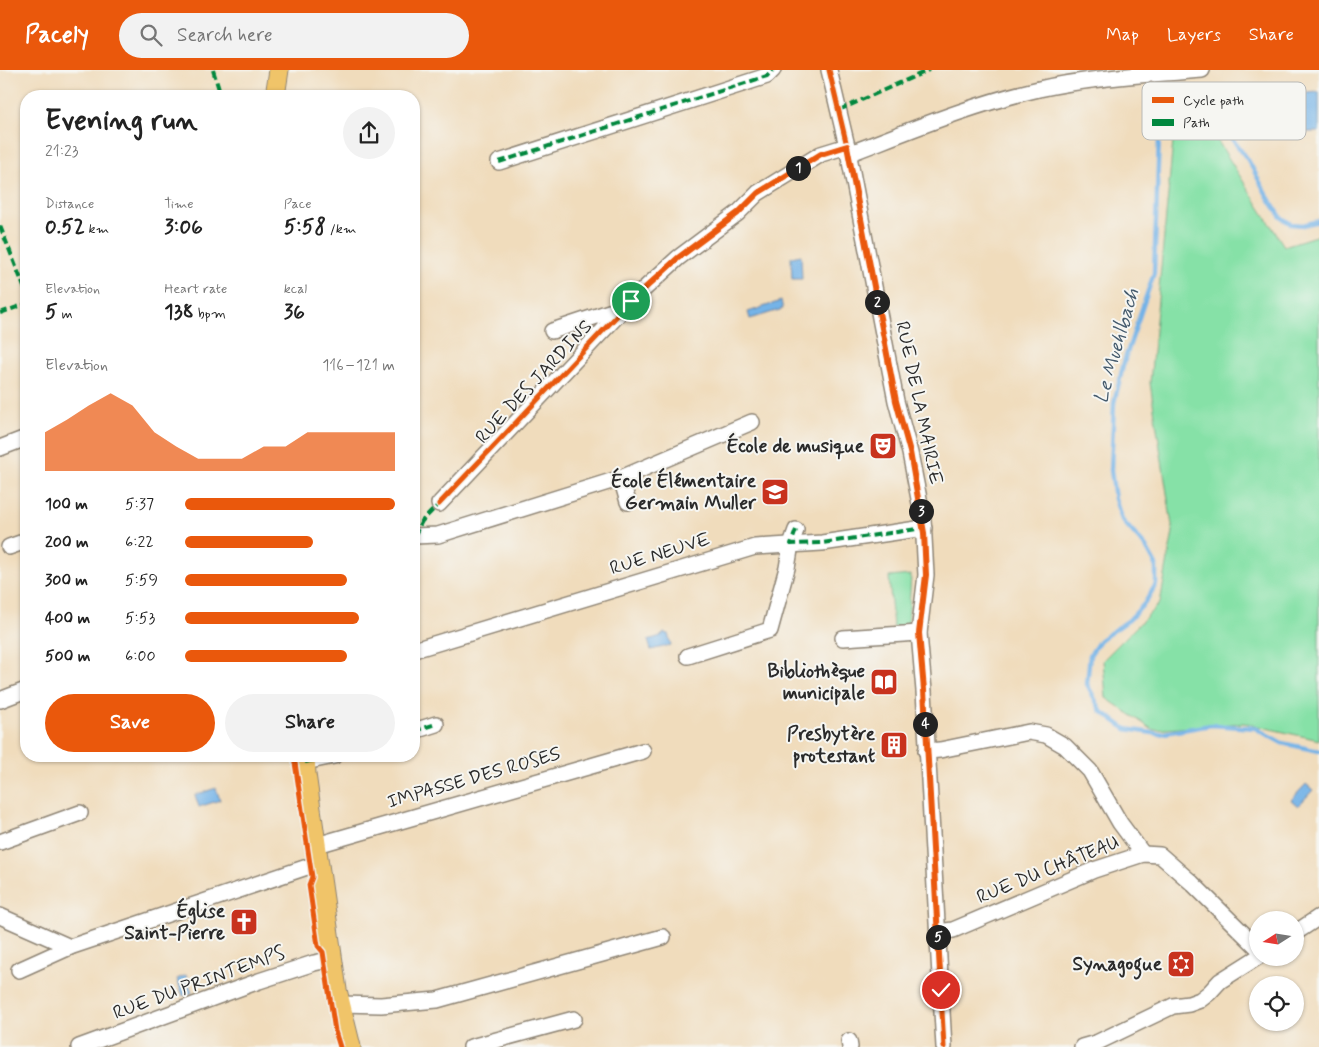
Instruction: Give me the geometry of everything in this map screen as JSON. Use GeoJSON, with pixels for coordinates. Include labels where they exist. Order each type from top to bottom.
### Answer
{"type":"FeatureCollection","features":[{"type":"Feature","properties":{"kind":"main road"},"geometry":{"type":"LineString","coordinates":[[276,90],[279,70]]}},
{"type":"Feature","properties":{"kind":"main road"},"geometry":{"type":"LineString","coordinates":[[305,762],[340,1004],[351,1047]]}},
{"type":"Feature","properties":{"kind":"street"},"geometry":{"type":"LineString","coordinates":[[499,162],[767,76],[773,70]]}},
{"type":"Feature","properties":{"kind":"street","name":"RUE DE LA MAIRIE"},"geometry":{"type":"LineString","coordinates":[[829,70],[847,150],[896,401],[910,452],[924,528],[926,575],[919,633],[924,690],[944,1047]]}},
{"type":"Feature","properties":{"kind":"street","name":"RUE DES JARDINS"},"geometry":{"type":"LineString","coordinates":[[439,504],[626,306],[678,258],[738,213],[758,193],[821,154],[847,150],[975,106],[1039,89],[1101,78],[1202,70]]}},
{"type":"Feature","properties":{"kind":"street"},"geometry":{"type":"LineString","coordinates":[[552,331],[626,306]]}},
{"type":"Feature","properties":{"kind":"street"},"geometry":{"type":"LineString","coordinates":[[420,536],[438,535],[621,478],[752,422]]}},
{"type":"Feature","properties":{"kind":"street"},"geometry":{"type":"LineString","coordinates":[[0,448],[20,440]]}},
{"type":"Feature","properties":{"kind":"street"},"geometry":{"type":"LineString","coordinates":[[621,478],[628,502]]}},
{"type":"Feature","properties":{"kind":"street","name":"RUE NEUVE"},"geometry":{"type":"LineString","coordinates":[[420,648],[755,546],[793,537],[822,543],[924,528]]}},
{"type":"Feature","properties":{"kind":"street"},"geometry":{"type":"LineString","coordinates":[[688,656],[770,630],[787,568],[793,537]]}},
{"type":"Feature","properties":{"kind":"street"},"geometry":{"type":"LineString","coordinates":[[9,547],[20,543]]}},
{"type":"Feature","properties":{"kind":"street"},"geometry":{"type":"LineString","coordinates":[[843,638],[873,632],[919,633]]}},
{"type":"Feature","properties":{"kind":"street"},"geometry":{"type":"LineString","coordinates":[[0,700],[20,692]]}},
{"type":"Feature","properties":{"kind":"street"},"geometry":{"type":"LineString","coordinates":[[420,729],[436,724]]}},
{"type":"Feature","properties":{"kind":"street"},"geometry":{"type":"LineString","coordinates":[[926,751],[940,750],[1029,732],[1046,735],[1065,746],[1090,771],[1120,823],[1143,854]]}},
{"type":"Feature","properties":{"kind":"street","name":"IMPASSE DES ROSES"},"geometry":{"type":"LineString","coordinates":[[19,970],[70,947],[318,854],[643,750]]}},
{"type":"Feature","properties":{"kind":"street"},"geometry":{"type":"LineString","coordinates":[[0,842],[80,813]]}},
{"type":"Feature","properties":{"kind":"street","name":"RUE DU CHÂTEAU"},"geometry":{"type":"LineString","coordinates":[[938,932],[953,930],[1094,870],[1143,854],[1160,855],[1192,883],[1249,939]]}},
{"type":"Feature","properties":{"kind":"street"},"geometry":{"type":"LineString","coordinates":[[0,916],[70,947]]}},
{"type":"Feature","properties":{"kind":"street"},"geometry":{"type":"LineString","coordinates":[[1304,927],[1319,917]]}},
{"type":"Feature","properties":{"kind":"street"},"geometry":{"type":"LineString","coordinates":[[340,1004],[381,1005],[437,1000],[663,936]]}},
{"type":"Feature","properties":{"kind":"street","name":"RUE DU PRINTEMPS"},"geometry":{"type":"LineString","coordinates":[[79,1047],[259,981],[314,963],[333,959]]}},
{"type":"Feature","properties":{"kind":"street"},"geometry":{"type":"LineString","coordinates":[[1092,1046],[1173,1006],[1189,1004],[1200,1000],[1210,993],[1220,981],[1249,963]]}},
{"type":"Feature","properties":{"kind":"street"},"geometry":{"type":"LineString","coordinates":[[471,1047],[574,1019]]}},
{"type":"Feature","properties":{"kind":"green space"},"geometry":{"type":"Polygon","coordinates":[[[1173,140],[1217,140],[1284,246],[1319,235],[1319,740],[1244,723],[1153,730],[1106,698],[1103,660],[1160,603],[1173,532],[1150,383],[1173,140]]]}},
{"type":"Feature","properties":{"kind":"green space"},"geometry":{"type":"Polygon","coordinates":[[[911,575],[908,626],[893,627],[889,577],[911,575]]]}},
{"type":"Feature","properties":{"kind":"water"},"geometry":{"type":"Polygon","coordinates":[[[1319,92],[1319,132],[1306,132],[1306,93],[1319,92]]]}},
{"type":"Feature","properties":{"kind":"water"},"geometry":{"type":"Polygon","coordinates":[[[801,255],[802,279],[792,279],[791,257],[801,255]]]}},
{"type":"Feature","properties":{"kind":"water"},"geometry":{"type":"Polygon","coordinates":[[[781,301],[783,309],[750,319],[748,312],[781,301]]]}},
{"type":"Feature","properties":{"kind":"water"},"geometry":{"type":"Polygon","coordinates":[[[664,633],[668,634],[671,645],[651,650],[648,640],[661,636],[664,633]]]}},
{"type":"Feature","properties":{"kind":"water"},"geometry":{"type":"Polygon","coordinates":[[[1306,784],[1313,790],[1298,806],[1291,800],[1306,784]]]}},
{"type":"Feature","properties":{"kind":"water"},"geometry":{"type":"Polygon","coordinates":[[[216,788],[220,800],[199,807],[195,795],[216,788]]]}},
{"type":"Feature","properties":{"kind":"water"},"geometry":{"type":"Polygon","coordinates":[[[186,975],[192,993],[183,996],[177,979],[186,975]]]}},
{"type":"Feature","properties":{"kind":"waterway","name":"Le Muehlbach"},"geometry":{"type":"LineString","coordinates":[[1159,140],[1154,273],[1124,362],[1114,403],[1111,470],[1115,499],[1122,520],[1146,547],[1156,565],[1156,584],[1145,603],[1129,620],[1100,640],[1090,655],[1087,684],[1101,711],[1126,729],[1159,734],[1211,725],[1255,728],[1282,743],[1319,751]]}},
{"type":"Feature","properties":{"kind":"waterway","name":"Le Muehlbach"},"geometry":{"type":"LineString","coordinates":[[1233,140],[1248,160],[1281,217],[1291,224],[1303,225],[1319,221]]}},
{"type":"Feature","properties":{"kind":"marked path"},"geometry":{"type":"LineString","coordinates":[[213,70],[219,90]]}},
{"type":"Feature","properties":{"kind":"marked path"},"geometry":{"type":"LineString","coordinates":[[499,162],[767,76],[773,70]]}},
{"type":"Feature","properties":{"kind":"marked path"},"geometry":{"type":"LineString","coordinates":[[839,110],[929,70]]}},
{"type":"Feature","properties":{"kind":"marked path"},"geometry":{"type":"LineString","coordinates":[[0,226],[20,277]]}},
{"type":"Feature","properties":{"kind":"marked path"},"geometry":{"type":"LineString","coordinates":[[0,313],[20,306]]}},
{"type":"Feature","properties":{"kind":"marked path"},"geometry":{"type":"LineString","coordinates":[[420,525],[439,504]]}},
{"type":"Feature","properties":{"kind":"marked path"},"geometry":{"type":"LineString","coordinates":[[796,530],[791,544],[822,543],[924,528]]}},
{"type":"Feature","properties":{"kind":"marked path"},"geometry":{"type":"LineString","coordinates":[[420,729],[436,724]]}},
{"type":"Feature","properties":{"kind":"cycle path"},"geometry":{"type":"LineString","coordinates":[[829,70],[847,146],[896,401],[910,453],[923,519],[926,575],[919,633],[944,1047]]}},
{"type":"Feature","properties":{"kind":"cycle path"},"geometry":{"type":"LineString","coordinates":[[439,504],[631,301],[678,258],[738,213],[758,193],[821,154],[847,146]]}},
{"type":"Feature","properties":{"kind":"cycle path"},"geometry":{"type":"LineString","coordinates":[[295,762],[312,877],[309,885],[318,946],[323,952],[335,1031],[340,1047]]}},
{"type":"Feature","properties":{"kind":"place","name":"École de musique"},"geometry":{"type":"Point","coordinates":[883,446]}},
{"type":"Feature","properties":{"kind":"place","name":"École Élémentaire Germain Muller"},"geometry":{"type":"Point","coordinates":[775,492]}},
{"type":"Feature","properties":{"kind":"place","name":"Bibliothèque municipale"},"geometry":{"type":"Point","coordinates":[884,682]}},
{"type":"Feature","properties":{"kind":"place","name":"Presbytère protestant"},"geometry":{"type":"Point","coordinates":[894,745]}},
{"type":"Feature","properties":{"kind":"place","name":"Église Saint-Pierre"},"geometry":{"type":"Point","coordinates":[244,922]}},
{"type":"Feature","properties":{"kind":"place","name":"Synagogue"},"geometry":{"type":"Point","coordinates":[1181,964]}},
{"type":"Feature","properties":{"kind":"route"},"geometry":{"type":"LineString","coordinates":[[631,301],[678,258],[738,213],[758,193],[821,154],[847,146],[896,401],[910,452],[923,519],[926,575],[919,633],[941,990]]}}]}
